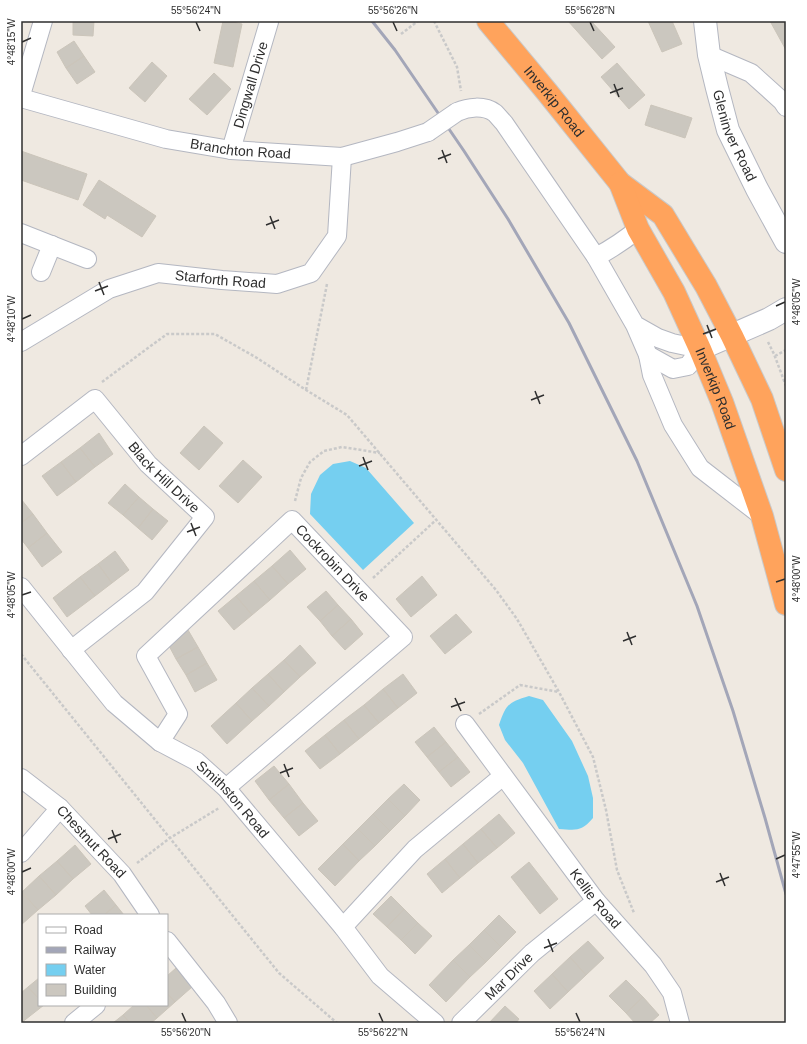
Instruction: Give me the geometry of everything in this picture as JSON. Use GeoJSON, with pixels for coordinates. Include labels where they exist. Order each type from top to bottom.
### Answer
{"type":"FeatureCollection","features":[{"type":"Feature","properties":{"kind":"highway","name":"Inverkip Road"},"geometry":{"type":"LineString","coordinates":[[488,21],[620,183],[663,215],[706,286],[732,336],[762,399],[786,470]]}},
{"type":"Feature","properties":{"kind":"highway","name":"Inverkip Road"},"geometry":{"type":"LineString","coordinates":[[620,183],[638,229],[674,292],[722,402],[762,516],[786,604]]}},
{"type":"Feature","properties":{"kind":"street"},"geometry":{"type":"LineString","coordinates":[[21,96],[43,21]]}},
{"type":"Feature","properties":{"kind":"street","name":"Dingwall Drive"},"geometry":{"type":"LineString","coordinates":[[231,150],[269,21]]}},
{"type":"Feature","properties":{"kind":"street","name":"Gleninver Road"},"geometry":{"type":"LineString","coordinates":[[705,21],[709,55],[716,88],[728,130],[757,189],[786,242]]}},
{"type":"Feature","properties":{"kind":"street"},"geometry":{"type":"LineString","coordinates":[[709,55],[751,73],[782,101],[786,107]]}},
{"type":"Feature","properties":{"kind":"street","name":"Branchton Road"},"geometry":{"type":"LineString","coordinates":[[21,96],[166,139],[231,150],[342,157],[428,132],[461,110]]}},
{"type":"Feature","properties":{"kind":"street"},"geometry":{"type":"LineString","coordinates":[[461,110],[474,108],[484,109],[494,113],[504,122],[596,257],[635,326],[648,355],[652,376],[673,425],[700,468],[762,516]]}},
{"type":"Feature","properties":{"kind":"street","name":"Starforth Road"},"geometry":{"type":"LineString","coordinates":[[21,342],[109,289],[158,273],[277,284],[311,273],[337,236],[342,157]]}},
{"type":"Feature","properties":{"kind":"street"},"geometry":{"type":"LineString","coordinates":[[596,257],[610,250],[638,229]]}},
{"type":"Feature","properties":{"kind":"street"},"geometry":{"type":"LineString","coordinates":[[21,233],[87,259]]}},
{"type":"Feature","properties":{"kind":"street"},"geometry":{"type":"LineString","coordinates":[[41,272],[52,245]]}},
{"type":"Feature","properties":{"kind":"street"},"geometry":{"type":"LineString","coordinates":[[648,355],[673,369],[688,366],[700,349],[769,319],[786,309]]}},
{"type":"Feature","properties":{"kind":"street"},"geometry":{"type":"LineString","coordinates":[[635,326],[658,338],[672,343],[700,349]]}},
{"type":"Feature","properties":{"kind":"street"},"geometry":{"type":"LineString","coordinates":[[21,456],[95,399]]}},
{"type":"Feature","properties":{"kind":"street","name":"Black Hill Drive"},"geometry":{"type":"LineString","coordinates":[[71,650],[145,592],[205,517],[148,464],[95,399]]}},
{"type":"Feature","properties":{"kind":"street","name":"Cockrobin Drive"},"geometry":{"type":"LineString","coordinates":[[160,742],[178,714],[146,656],[292,520],[402,637],[230,793]]}},
{"type":"Feature","properties":{"kind":"street","name":"Smithston Road"},"geometry":{"type":"LineString","coordinates":[[21,587],[114,703],[160,742],[196,761],[230,793],[343,927],[380,976],[435,1023]]}},
{"type":"Feature","properties":{"kind":"street","name":"Kellie Road"},"geometry":{"type":"LineString","coordinates":[[465,724],[596,901],[653,964],[672,993],[680,1023]]}},
{"type":"Feature","properties":{"kind":"street"},"geometry":{"type":"LineString","coordinates":[[343,927],[415,850],[503,776]]}},
{"type":"Feature","properties":{"kind":"street","name":"Chestnut Road"},"geometry":{"type":"LineString","coordinates":[[21,778],[60,808],[122,874],[149,914]]}},
{"type":"Feature","properties":{"kind":"street"},"geometry":{"type":"LineString","coordinates":[[21,853],[60,808]]}},
{"type":"Feature","properties":{"kind":"street","name":"Mar Drive"},"geometry":{"type":"LineString","coordinates":[[461,1023],[532,953],[596,901]]}},
{"type":"Feature","properties":{"kind":"street"},"geometry":{"type":"LineString","coordinates":[[168,943],[216,1003],[228,1023]]}},
{"type":"Feature","properties":{"kind":"street"},"geometry":{"type":"LineString","coordinates":[[74,1023],[95,1006]]}},
{"type":"Feature","properties":{"kind":"path"},"geometry":{"type":"LineString","coordinates":[[401,34],[418,21]]}},
{"type":"Feature","properties":{"kind":"path"},"geometry":{"type":"LineString","coordinates":[[434,21],[457,67],[461,110]]}},
{"type":"Feature","properties":{"kind":"path"},"geometry":{"type":"LineString","coordinates":[[306,390],[327,282]]}},
{"type":"Feature","properties":{"kind":"path"},"geometry":{"type":"LineString","coordinates":[[758,324],[775,356],[786,386]]}},
{"type":"Feature","properties":{"kind":"path"},"geometry":{"type":"LineString","coordinates":[[95,399],[100,384],[167,334],[215,334],[257,358],[347,415],[496,590],[517,619],[559,692],[594,757],[617,870],[634,914]]}},
{"type":"Feature","properties":{"kind":"path"},"geometry":{"type":"LineString","coordinates":[[775,356],[786,350]]}},
{"type":"Feature","properties":{"kind":"path"},"geometry":{"type":"LineString","coordinates":[[292,520],[294,501],[301,478],[310,462],[324,451],[342,447],[380,453]]}},
{"type":"Feature","properties":{"kind":"path"},"geometry":{"type":"LineString","coordinates":[[359,591],[436,520]]}},
{"type":"Feature","properties":{"kind":"path"},"geometry":{"type":"LineString","coordinates":[[21,654],[279,973],[337,1023]]}},
{"type":"Feature","properties":{"kind":"path"},"geometry":{"type":"LineString","coordinates":[[465,724],[520,685],[559,692]]}},
{"type":"Feature","properties":{"kind":"path"},"geometry":{"type":"LineString","coordinates":[[122,874],[230,793]]}},
{"type":"Feature","properties":{"kind":"water"},"geometry":{"type":"Polygon","coordinates":[[[350,461],[366,468],[414,523],[363,570],[310,514],[311,494],[320,475],[333,464],[350,461]]]}},
{"type":"Feature","properties":{"kind":"water"},"geometry":{"type":"Polygon","coordinates":[[[529,696],[543,700],[572,741],[588,776],[593,798],[593,818],[589,823],[581,828],[574,830],[559,829],[523,763],[505,740],[499,725],[506,708],[509,705],[517,700],[529,696]]]}},
{"type":"Feature","properties":{"kind":"building"},"geometry":{"type":"Polygon","coordinates":[[[73,21],[94,21],[93,36],[73,35],[73,21]]]}},
{"type":"Feature","properties":{"kind":"building"},"geometry":{"type":"Polygon","coordinates":[[[223,21],[242,24],[233,67],[214,63],[223,21]]]}},
{"type":"Feature","properties":{"kind":"building"},"geometry":{"type":"Polygon","coordinates":[[[568,21],[591,21],[615,47],[602,59],[568,21]]]}},
{"type":"Feature","properties":{"kind":"building"},"geometry":{"type":"Polygon","coordinates":[[[648,21],[672,21],[682,44],[662,52],[648,21]]]}},
{"type":"Feature","properties":{"kind":"building"},"geometry":{"type":"Polygon","coordinates":[[[770,21],[786,21],[786,50],[770,21]]]}},
{"type":"Feature","properties":{"kind":"building"},"geometry":{"type":"Polygon","coordinates":[[[74,41],[84,56],[66,68],[57,52],[74,41]]]}},
{"type":"Feature","properties":{"kind":"building"},"geometry":{"type":"Polygon","coordinates":[[[84,56],[95,72],[77,84],[66,68],[84,56]]]}},
{"type":"Feature","properties":{"kind":"building"},"geometry":{"type":"Polygon","coordinates":[[[152,62],[167,76],[145,102],[129,88],[152,62]]]}},
{"type":"Feature","properties":{"kind":"building"},"geometry":{"type":"Polygon","coordinates":[[[617,63],[645,95],[629,109],[601,77],[617,63]]]}},
{"type":"Feature","properties":{"kind":"building"},"geometry":{"type":"Polygon","coordinates":[[[214,73],[231,89],[207,115],[189,99],[214,73]]]}},
{"type":"Feature","properties":{"kind":"building"},"geometry":{"type":"Polygon","coordinates":[[[651,105],[692,118],[685,138],[645,125],[651,105]]]}},
{"type":"Feature","properties":{"kind":"building"},"geometry":{"type":"Polygon","coordinates":[[[21,151],[87,174],[78,200],[21,180],[21,151]]]}},
{"type":"Feature","properties":{"kind":"building"},"geometry":{"type":"Polygon","coordinates":[[[99,180],[156,216],[142,237],[107,215],[105,219],[83,205],[99,180]]]}},
{"type":"Feature","properties":{"kind":"building"},"geometry":{"type":"Polygon","coordinates":[[[204,426],[223,443],[199,470],[180,453],[204,426]]]}},
{"type":"Feature","properties":{"kind":"building"},"geometry":{"type":"Polygon","coordinates":[[[99,433],[113,454],[95,467],[80,448],[99,433]]]}},
{"type":"Feature","properties":{"kind":"building"},"geometry":{"type":"Polygon","coordinates":[[[80,448],[95,467],[76,482],[61,462],[80,448]]]}},
{"type":"Feature","properties":{"kind":"building"},"geometry":{"type":"Polygon","coordinates":[[[243,460],[262,477],[238,503],[219,486],[243,460]]]}},
{"type":"Feature","properties":{"kind":"building"},"geometry":{"type":"Polygon","coordinates":[[[61,462],[76,482],[57,496],[42,476],[61,462]]]}},
{"type":"Feature","properties":{"kind":"building"},"geometry":{"type":"Polygon","coordinates":[[[125,484],[139,497],[123,515],[108,503],[125,484]]]}},
{"type":"Feature","properties":{"kind":"building"},"geometry":{"type":"Polygon","coordinates":[[[139,497],[153,509],[138,528],[123,515],[139,497]]]}},
{"type":"Feature","properties":{"kind":"building"},"geometry":{"type":"Polygon","coordinates":[[[21,499],[33,514],[21,523],[21,499]]]}},
{"type":"Feature","properties":{"kind":"building"},"geometry":{"type":"Polygon","coordinates":[[[153,509],[168,521],[152,540],[138,528],[153,509]]]}},
{"type":"Feature","properties":{"kind":"building"},"geometry":{"type":"Polygon","coordinates":[[[33,514],[47,533],[28,548],[21,539],[21,523],[33,514]]]}},
{"type":"Feature","properties":{"kind":"building"},"geometry":{"type":"Polygon","coordinates":[[[47,533],[62,552],[42,567],[28,548],[47,533]]]}},
{"type":"Feature","properties":{"kind":"building"},"geometry":{"type":"Polygon","coordinates":[[[290,550],[306,569],[288,584],[272,566],[290,550]]]}},
{"type":"Feature","properties":{"kind":"building"},"geometry":{"type":"Polygon","coordinates":[[[115,551],[129,570],[112,583],[98,564],[115,551]]]}},
{"type":"Feature","properties":{"kind":"building"},"geometry":{"type":"Polygon","coordinates":[[[98,564],[112,583],[95,596],[80,577],[98,564]]]}},
{"type":"Feature","properties":{"kind":"building"},"geometry":{"type":"Polygon","coordinates":[[[272,566],[288,584],[270,600],[254,581],[272,566]]]}},
{"type":"Feature","properties":{"kind":"building"},"geometry":{"type":"Polygon","coordinates":[[[422,576],[437,595],[411,617],[396,599],[422,576]]]}},
{"type":"Feature","properties":{"kind":"building"},"geometry":{"type":"Polygon","coordinates":[[[80,577],[95,596],[67,617],[53,598],[80,577]]]}},
{"type":"Feature","properties":{"kind":"building"},"geometry":{"type":"Polygon","coordinates":[[[254,581],[270,600],[252,615],[236,596],[254,581]]]}},
{"type":"Feature","properties":{"kind":"building"},"geometry":{"type":"Polygon","coordinates":[[[326,591],[338,605],[320,621],[307,607],[326,591]]]}},
{"type":"Feature","properties":{"kind":"building"},"geometry":{"type":"Polygon","coordinates":[[[236,596],[252,615],[234,630],[218,611],[236,596]]]}},
{"type":"Feature","properties":{"kind":"building"},"geometry":{"type":"Polygon","coordinates":[[[338,605],[351,619],[332,636],[320,621],[338,605]]]}},
{"type":"Feature","properties":{"kind":"building"},"geometry":{"type":"Polygon","coordinates":[[[456,614],[472,632],[445,654],[430,636],[456,614]]]}},
{"type":"Feature","properties":{"kind":"building"},"geometry":{"type":"Polygon","coordinates":[[[351,619],[363,634],[345,650],[332,636],[351,619]]]}},
{"type":"Feature","properties":{"kind":"building"},"geometry":{"type":"Polygon","coordinates":[[[188,630],[198,647],[176,659],[167,642],[188,630]]]}},
{"type":"Feature","properties":{"kind":"building"},"geometry":{"type":"Polygon","coordinates":[[[300,645],[316,663],[300,677],[284,660],[300,645]]]}},
{"type":"Feature","properties":{"kind":"building"},"geometry":{"type":"Polygon","coordinates":[[[198,647],[207,663],[186,675],[176,659],[198,647]]]}},
{"type":"Feature","properties":{"kind":"building"},"geometry":{"type":"Polygon","coordinates":[[[284,660],[300,677],[284,692],[268,674],[284,660]]]}},
{"type":"Feature","properties":{"kind":"building"},"geometry":{"type":"Polygon","coordinates":[[[207,663],[217,680],[195,692],[186,675],[207,663]]]}},
{"type":"Feature","properties":{"kind":"building"},"geometry":{"type":"Polygon","coordinates":[[[268,674],[284,692],[269,706],[252,688],[268,674]]]}},
{"type":"Feature","properties":{"kind":"building"},"geometry":{"type":"Polygon","coordinates":[[[403,674],[417,693],[398,708],[383,689],[403,674]]]}},
{"type":"Feature","properties":{"kind":"building"},"geometry":{"type":"Polygon","coordinates":[[[252,688],[269,706],[252,721],[236,703],[252,688]]]}},
{"type":"Feature","properties":{"kind":"building"},"geometry":{"type":"Polygon","coordinates":[[[383,689],[398,708],[379,723],[364,705],[383,689]]]}},
{"type":"Feature","properties":{"kind":"building"},"geometry":{"type":"Polygon","coordinates":[[[236,703],[252,721],[227,744],[211,726],[236,703]]]}},
{"type":"Feature","properties":{"kind":"building"},"geometry":{"type":"Polygon","coordinates":[[[364,705],[379,723],[359,739],[344,720],[364,705]]]}},
{"type":"Feature","properties":{"kind":"building"},"geometry":{"type":"Polygon","coordinates":[[[344,720],[359,739],[340,754],[325,735],[344,720]]]}},
{"type":"Feature","properties":{"kind":"building"},"geometry":{"type":"Polygon","coordinates":[[[434,727],[446,742],[427,757],[415,742],[434,727]]]}},
{"type":"Feature","properties":{"kind":"building"},"geometry":{"type":"Polygon","coordinates":[[[325,735],[340,754],[320,769],[305,751],[325,735]]]}},
{"type":"Feature","properties":{"kind":"building"},"geometry":{"type":"Polygon","coordinates":[[[446,742],[458,757],[439,772],[427,757],[446,742]]]}},
{"type":"Feature","properties":{"kind":"building"},"geometry":{"type":"Polygon","coordinates":[[[458,757],[470,772],[451,787],[439,772],[458,757]]]}},
{"type":"Feature","properties":{"kind":"building"},"geometry":{"type":"Polygon","coordinates":[[[274,766],[289,784],[269,800],[255,781],[274,766]]]}},
{"type":"Feature","properties":{"kind":"building"},"geometry":{"type":"Polygon","coordinates":[[[289,784],[303,803],[284,818],[269,800],[289,784]]]}},
{"type":"Feature","properties":{"kind":"building"},"geometry":{"type":"Polygon","coordinates":[[[404,784],[420,800],[405,816],[388,799],[404,784]]]}},
{"type":"Feature","properties":{"kind":"building"},"geometry":{"type":"Polygon","coordinates":[[[388,799],[405,816],[390,831],[373,814],[388,799]]]}},
{"type":"Feature","properties":{"kind":"building"},"geometry":{"type":"Polygon","coordinates":[[[303,803],[318,821],[299,836],[284,818],[303,803]]]}},
{"type":"Feature","properties":{"kind":"building"},"geometry":{"type":"Polygon","coordinates":[[[373,814],[390,831],[375,846],[358,829],[373,814]]]}},
{"type":"Feature","properties":{"kind":"building"},"geometry":{"type":"Polygon","coordinates":[[[499,814],[515,833],[497,848],[481,829],[499,814]]]}},
{"type":"Feature","properties":{"kind":"building"},"geometry":{"type":"Polygon","coordinates":[[[358,829],[375,846],[359,861],[343,844],[358,829]]]}},
{"type":"Feature","properties":{"kind":"building"},"geometry":{"type":"Polygon","coordinates":[[[481,829],[497,848],[478,863],[463,844],[481,829]]]}},
{"type":"Feature","properties":{"kind":"building"},"geometry":{"type":"Polygon","coordinates":[[[343,844],[359,861],[335,886],[318,869],[343,844]]]}},
{"type":"Feature","properties":{"kind":"building"},"geometry":{"type":"Polygon","coordinates":[[[463,844],[478,863],[460,878],[445,859],[463,844]]]}},
{"type":"Feature","properties":{"kind":"building"},"geometry":{"type":"Polygon","coordinates":[[[75,845],[91,864],[73,879],[57,861],[75,845]]]}},
{"type":"Feature","properties":{"kind":"building"},"geometry":{"type":"Polygon","coordinates":[[[445,859],[460,878],[442,893],[427,874],[445,859]]]}},
{"type":"Feature","properties":{"kind":"building"},"geometry":{"type":"Polygon","coordinates":[[[57,861],[73,879],[56,895],[39,876],[57,861]]]}},
{"type":"Feature","properties":{"kind":"building"},"geometry":{"type":"Polygon","coordinates":[[[529,862],[558,899],[540,914],[511,877],[529,862]]]}},
{"type":"Feature","properties":{"kind":"building"},"geometry":{"type":"Polygon","coordinates":[[[39,876],[56,895],[38,910],[22,892],[39,876]]]}},
{"type":"Feature","properties":{"kind":"building"},"geometry":{"type":"Polygon","coordinates":[[[104,890],[116,905],[105,914],[91,914],[85,906],[104,890]]]}},
{"type":"Feature","properties":{"kind":"building"},"geometry":{"type":"Polygon","coordinates":[[[21,892],[38,910],[21,925],[21,892]]]}},
{"type":"Feature","properties":{"kind":"building"},"geometry":{"type":"Polygon","coordinates":[[[391,896],[404,909],[387,927],[373,914],[391,896]]]}},
{"type":"Feature","properties":{"kind":"building"},"geometry":{"type":"Polygon","coordinates":[[[116,905],[123,914],[105,914],[116,905]]]}},
{"type":"Feature","properties":{"kind":"building"},"geometry":{"type":"Polygon","coordinates":[[[404,909],[418,923],[401,940],[387,927],[404,909]]]}},
{"type":"Feature","properties":{"kind":"building"},"geometry":{"type":"Polygon","coordinates":[[[499,915],[516,932],[501,947],[484,930],[499,915]]]}},
{"type":"Feature","properties":{"kind":"building"},"geometry":{"type":"Polygon","coordinates":[[[418,923],[432,936],[415,954],[401,940],[418,923]]]}},
{"type":"Feature","properties":{"kind":"building"},"geometry":{"type":"Polygon","coordinates":[[[484,930],[501,947],[486,962],[469,945],[484,930]]]}},
{"type":"Feature","properties":{"kind":"building"},"geometry":{"type":"Polygon","coordinates":[[[588,941],[604,958],[586,975],[570,957],[588,941]]]}},
{"type":"Feature","properties":{"kind":"building"},"geometry":{"type":"Polygon","coordinates":[[[469,945],[486,962],[470,977],[453,960],[469,945]]]}},
{"type":"Feature","properties":{"kind":"building"},"geometry":{"type":"Polygon","coordinates":[[[570,957],[586,975],[568,992],[552,974],[570,957]]]}},
{"type":"Feature","properties":{"kind":"building"},"geometry":{"type":"Polygon","coordinates":[[[453,960],[470,977],[446,1002],[429,985],[453,960]]]}},
{"type":"Feature","properties":{"kind":"building"},"geometry":{"type":"Polygon","coordinates":[[[176,968],[192,987],[175,1002],[168,994],[168,975],[176,968]]]}},
{"type":"Feature","properties":{"kind":"building"},"geometry":{"type":"Polygon","coordinates":[[[552,974],[568,992],[550,1009],[534,991],[552,974]]]}},
{"type":"Feature","properties":{"kind":"building"},"geometry":{"type":"Polygon","coordinates":[[[38,979],[38,998],[28,987],[38,979]]]}},
{"type":"Feature","properties":{"kind":"building"},"geometry":{"type":"Polygon","coordinates":[[[626,980],[643,997],[626,1013],[609,996],[626,980]]]}},
{"type":"Feature","properties":{"kind":"building"},"geometry":{"type":"Polygon","coordinates":[[[28,987],[38,998],[38,1006],[43,1006],[21,1023],[21,993],[28,987]]]}},
{"type":"Feature","properties":{"kind":"building"},"geometry":{"type":"Polygon","coordinates":[[[168,994],[175,1002],[157,1018],[147,1006],[168,1006],[168,994]]]}},
{"type":"Feature","properties":{"kind":"building"},"geometry":{"type":"Polygon","coordinates":[[[643,997],[659,1015],[650,1023],[635,1023],[626,1013],[643,997]]]}},
{"type":"Feature","properties":{"kind":"building"},"geometry":{"type":"Polygon","coordinates":[[[133,1006],[147,1006],[157,1018],[151,1023],[130,1023],[123,1015],[133,1006]]]}},
{"type":"Feature","properties":{"kind":"building"},"geometry":{"type":"Polygon","coordinates":[[[505,1006],[519,1019],[516,1023],[489,1023],[505,1006]]]}},
{"type":"Feature","properties":{"kind":"building"},"geometry":{"type":"Polygon","coordinates":[[[123,1015],[130,1023],[113,1023],[123,1015]]]}},
{"type":"Feature","properties":{"kind":"railway"},"geometry":{"type":"LineString","coordinates":[[372,21],[395,50],[464,151],[508,219],[569,323],[637,461],[697,606],[733,711],[786,894]]}}]}
